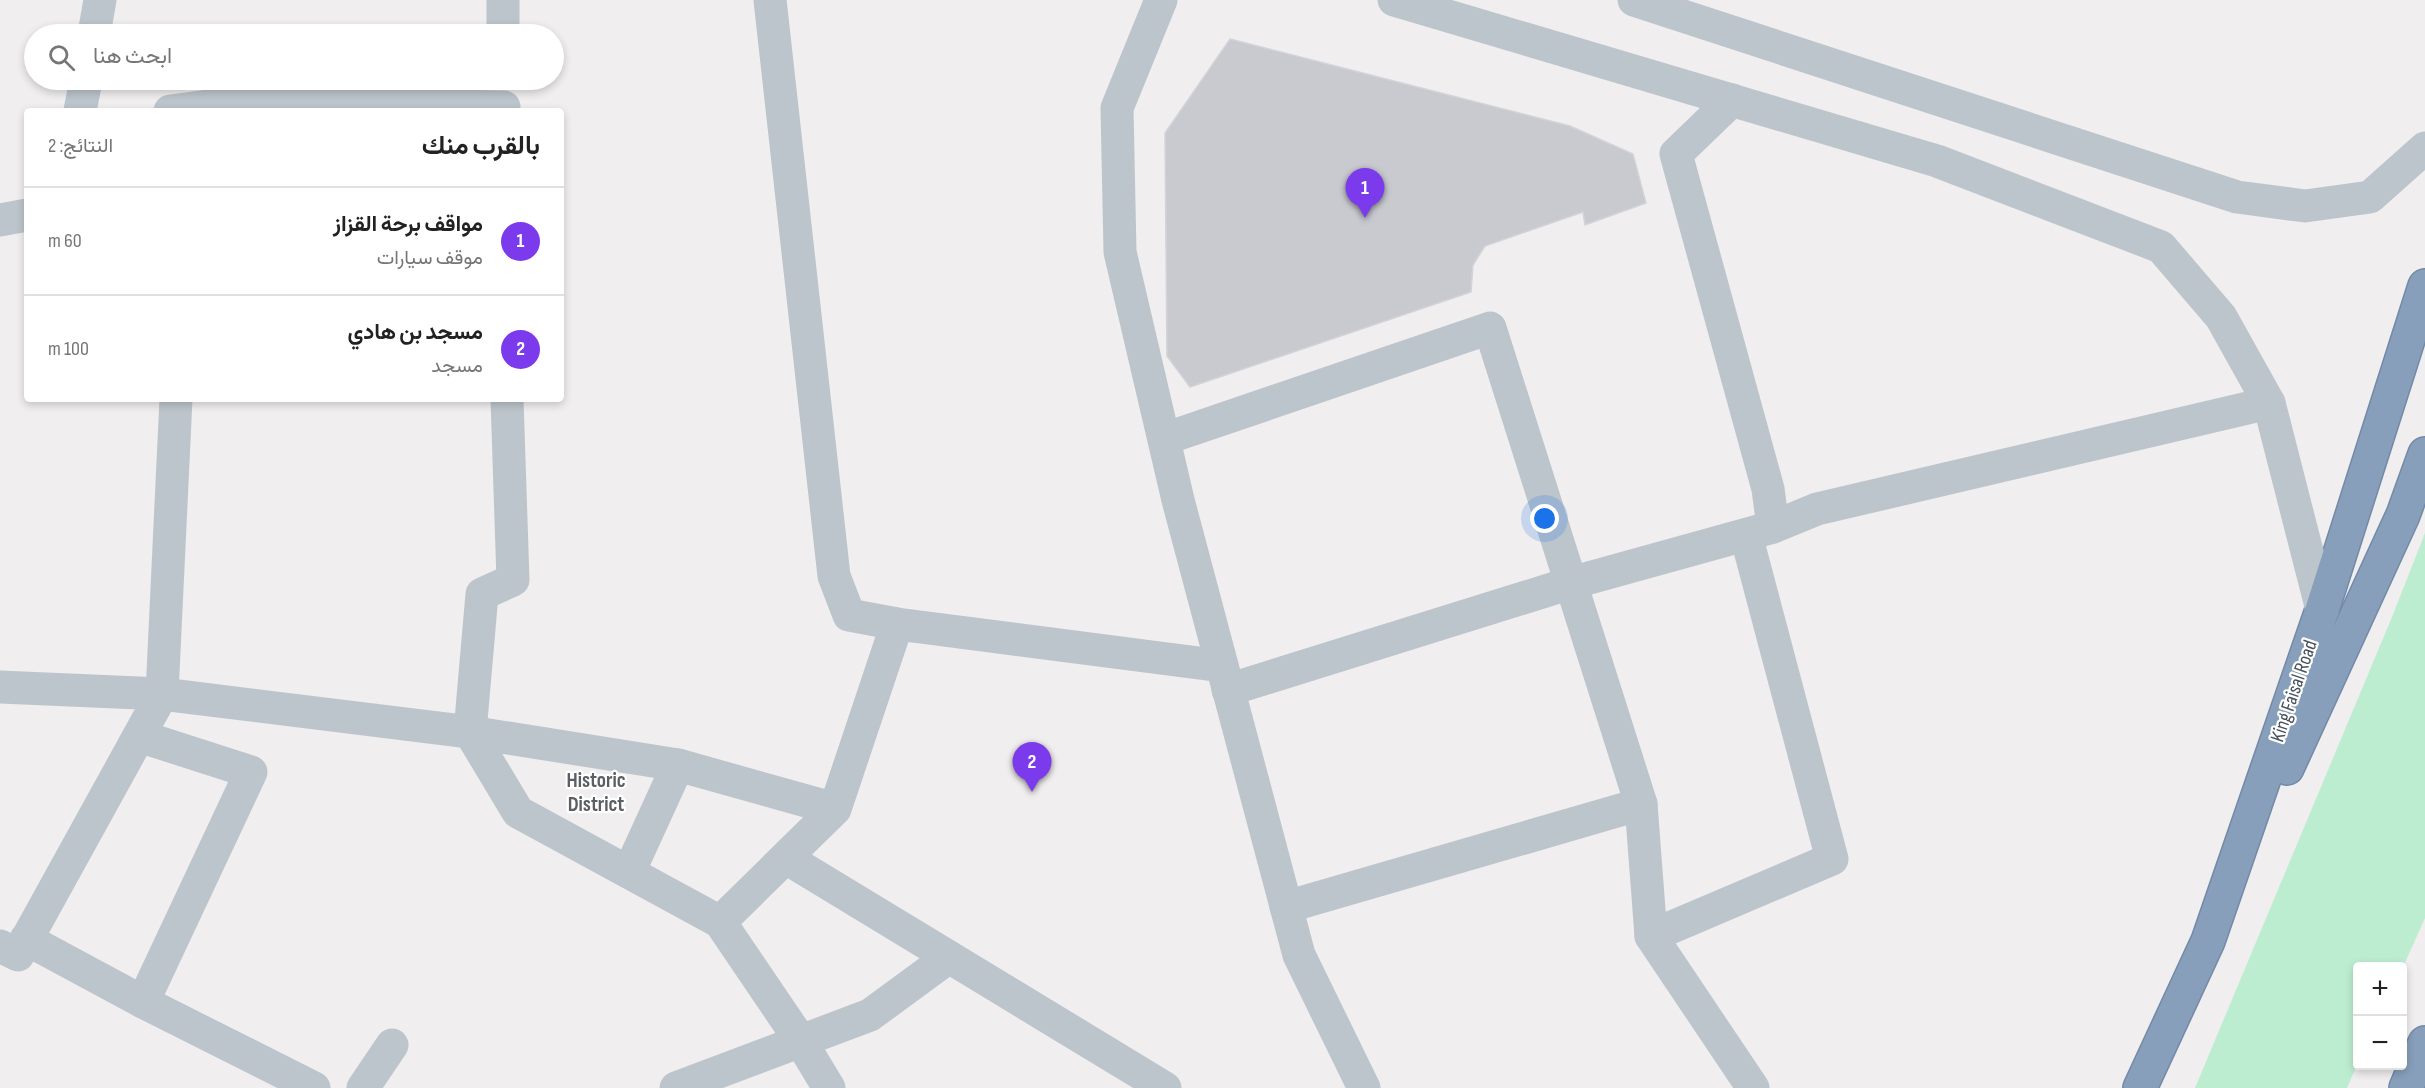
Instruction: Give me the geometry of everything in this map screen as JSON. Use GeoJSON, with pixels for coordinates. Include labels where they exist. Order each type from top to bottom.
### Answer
{"type":"FeatureCollection","features":[{"type":"Feature","properties":{"kind":"highway","name":"King Faisal Road"},"geometry":{"type":"LineString","coordinates":[[2140,1088],[2208,941],[2322,610],[2425,286]]}},
{"type":"Feature","properties":{"kind":"highway"},"geometry":{"type":"LineString","coordinates":[[2208,941],[2398,525],[2425,454]]}},
{"type":"Feature","properties":{"kind":"highway"},"geometry":{"type":"LineString","coordinates":[[2413,1083],[2425,1044]]}},
{"type":"Feature","properties":{"kind":"street"},"geometry":{"type":"LineString","coordinates":[[96,24],[100,0]]}},
{"type":"Feature","properties":{"kind":"street"},"geometry":{"type":"LineString","coordinates":[[502,0],[503,24]]}},
{"type":"Feature","properties":{"kind":"street"},"geometry":{"type":"LineString","coordinates":[[771,0],[834,576],[849,615],[1225,678],[1760,531],[1817,509],[2270,403]]}},
{"type":"Feature","properties":{"kind":"street"},"geometry":{"type":"LineString","coordinates":[[1161,0],[1117,108],[1120,252],[1164,440],[1299,955],[1364,1088]]}},
{"type":"Feature","properties":{"kind":"street"},"geometry":{"type":"LineString","coordinates":[[1394,0],[1937,161],[2162,247],[2221,317],[2270,403],[2322,610]]}},
{"type":"Feature","properties":{"kind":"street"},"geometry":{"type":"LineString","coordinates":[[1634,0],[2237,197],[2305,206],[2370,197],[2425,148]]}},
{"type":"Feature","properties":{"kind":"street"},"geometry":{"type":"LineString","coordinates":[[81,108],[84,90]]}},
{"type":"Feature","properties":{"kind":"street"},"geometry":{"type":"LineString","coordinates":[[193,108],[239,102],[503,99]]}},
{"type":"Feature","properties":{"kind":"street"},"geometry":{"type":"LineString","coordinates":[[1652,936],[1832,859],[1760,531],[1768,489],[1676,154],[1732,100]]}},
{"type":"Feature","properties":{"kind":"street"},"geometry":{"type":"LineString","coordinates":[[0,220],[24,216]]}},
{"type":"Feature","properties":{"kind":"street"},"geometry":{"type":"LineString","coordinates":[[1164,440],[1490,328],[1641,804],[1652,936],[1753,1088]]}},
{"type":"Feature","properties":{"kind":"street"},"geometry":{"type":"LineString","coordinates":[[176,402],[162,694],[139,736],[13,942],[143,1002],[314,1088]]}},
{"type":"Feature","properties":{"kind":"street"},"geometry":{"type":"LineString","coordinates":[[507,402],[513,580],[482,594],[470,732],[518,812],[720,922],[800,1040],[829,1088]]}},
{"type":"Feature","properties":{"kind":"street"},"geometry":{"type":"LineString","coordinates":[[720,922],[835,809],[897,624]]}},
{"type":"Feature","properties":{"kind":"street"},"geometry":{"type":"LineString","coordinates":[[0,687],[162,694],[470,732],[678,765],[835,809]]}},
{"type":"Feature","properties":{"kind":"street"},"geometry":{"type":"LineString","coordinates":[[139,736],[251,772],[143,1002]]}},
{"type":"Feature","properties":{"kind":"street"},"geometry":{"type":"LineString","coordinates":[[629,872],[678,765]]}},
{"type":"Feature","properties":{"kind":"street"},"geometry":{"type":"LineString","coordinates":[[1286,907],[1641,804]]}},
{"type":"Feature","properties":{"kind":"street"},"geometry":{"type":"LineString","coordinates":[[786,858],[1165,1088]]}},
{"type":"Feature","properties":{"kind":"street"},"geometry":{"type":"LineString","coordinates":[[676,1088],[870,1015],[950,957]]}},
{"type":"Feature","properties":{"kind":"street"},"geometry":{"type":"LineString","coordinates":[[363,1088],[392,1045]]}},
{"type":"Feature","properties":{"kind":"green space"},"geometry":{"type":"Polygon","coordinates":[[[2425,533],[2425,918],[2405,962],[2353,962],[2353,1070],[2355,1070],[2347,1088],[2195,1088],[2425,533]]]}},
{"type":"Feature","properties":{"kind":"building"},"geometry":{"type":"Polygon","coordinates":[[[1230,39],[1570,126],[1633,154],[1646,203],[1585,225],[1583,212],[1485,246],[1473,265],[1471,292],[1190,387],[1167,356],[1165,133],[1230,39]]]}},
{"type":"Feature","properties":{"kind":"place","name":"مواقف برحة القزاز"},"geometry":{"type":"Point","coordinates":[1365,218]}},
{"type":"Feature","properties":{"kind":"place","name":"مسجد بن هادي"},"geometry":{"type":"Point","coordinates":[1032,792]}},
{"type":"Feature","properties":{"kind":"district","name":"Historic District"},"geometry":{"type":"Point","coordinates":[596,792]}}]}
